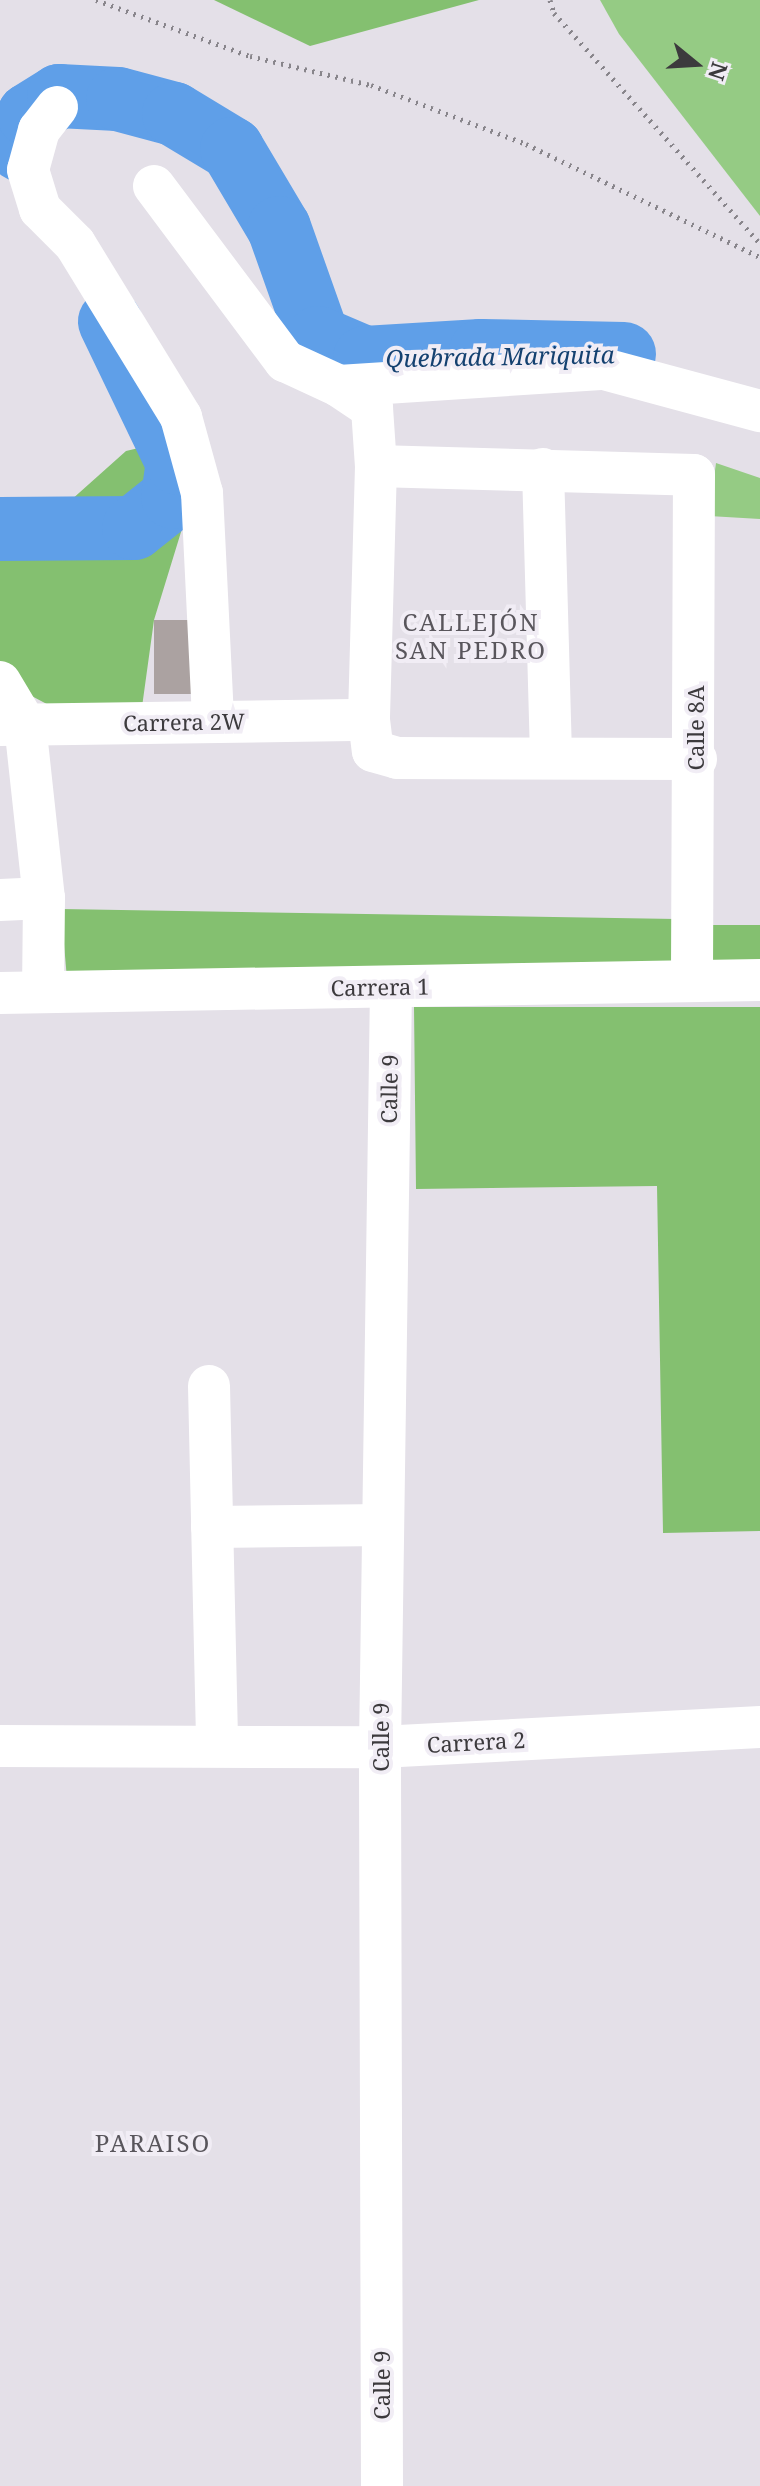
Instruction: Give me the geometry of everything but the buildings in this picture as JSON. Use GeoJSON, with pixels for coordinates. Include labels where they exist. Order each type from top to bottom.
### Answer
{"type":"FeatureCollection","features":[{"type":"Feature","properties":{"kind":"street"},"geometry":{"type":"LineString","coordinates":[[57,107],[39,130],[28,170],[40,209],[75,244],[181,417],[202,493],[213,722]]}},
{"type":"Feature","properties":{"kind":"street"},"geometry":{"type":"LineString","coordinates":[[154,186],[285,361],[339,386],[372,408],[376,466],[369,720],[373,751],[397,758],[696,759]]}},
{"type":"Feature","properties":{"kind":"street"},"geometry":{"type":"LineString","coordinates":[[339,386],[604,369],[760,411]]}},
{"type":"Feature","properties":{"kind":"street"},"geometry":{"type":"LineString","coordinates":[[376,466],[543,469],[551,757]]}},
{"type":"Feature","properties":{"kind":"street","name":"Calle 8A"},"geometry":{"type":"LineString","coordinates":[[543,469],[694,475],[696,759],[692,981]]}},
{"type":"Feature","properties":{"kind":"street"},"geometry":{"type":"LineString","coordinates":[[0,682],[12,725],[44,906],[43,976]]}},
{"type":"Feature","properties":{"kind":"street","name":"Carrera 2W"},"geometry":{"type":"LineString","coordinates":[[12,725],[369,720]]}},
{"type":"Feature","properties":{"kind":"street"},"geometry":{"type":"LineString","coordinates":[[0,900],[44,906]]}},
{"type":"Feature","properties":{"kind":"street","name":"Carrera 1"},"geometry":{"type":"LineString","coordinates":[[0,993],[43,976],[391,987],[760,980]]}},
{"type":"Feature","properties":{"kind":"street","name":"Calle 9"},"geometry":{"type":"LineString","coordinates":[[382,2486],[380,1747],[391,987]]}},
{"type":"Feature","properties":{"kind":"street"},"geometry":{"type":"LineString","coordinates":[[209,1386],[217,1746]]}},
{"type":"Feature","properties":{"kind":"street"},"geometry":{"type":"LineString","coordinates":[[212,1527],[383,1525]]}},
{"type":"Feature","properties":{"kind":"street","name":"Carrera 2"},"geometry":{"type":"LineString","coordinates":[[0,1746],[380,1747],[760,1727]]}},
{"type":"Feature","properties":{"kind":"path"},"geometry":{"type":"LineString","coordinates":[[96,0],[250,56],[371,85],[526,144],[760,257]]}},
{"type":"Feature","properties":{"kind":"path"},"geometry":{"type":"LineString","coordinates":[[550,0],[554,13],[760,243]]}},
{"type":"Feature","properties":{"kind":"green space"},"geometry":{"type":"Polygon","coordinates":[[[214,0],[479,0],[310,46],[214,0]]]}},
{"type":"Feature","properties":{"kind":"green space"},"geometry":{"type":"Polygon","coordinates":[[[600,0],[760,0],[760,216],[619,34],[600,0]]]}},
{"type":"Feature","properties":{"kind":"green space"},"geometry":{"type":"Polygon","coordinates":[[[177,439],[189,506],[154,620],[142,707],[77,720],[26,693],[0,696],[0,500],[70,501],[126,451],[177,439]]]}},
{"type":"Feature","properties":{"kind":"green space"},"geometry":{"type":"Polygon","coordinates":[[[716,463],[760,478],[760,519],[709,516],[716,463]]]}},
{"type":"Feature","properties":{"kind":"green space"},"geometry":{"type":"Polygon","coordinates":[[[61,909],[676,919],[677,972],[67,979],[61,909]]]}},
{"type":"Feature","properties":{"kind":"green space"},"geometry":{"type":"Polygon","coordinates":[[[706,925],[760,925],[760,966],[706,966],[706,925]]]}},
{"type":"Feature","properties":{"kind":"green space"},"geometry":{"type":"Polygon","coordinates":[[[414,1007],[760,1007],[760,1531],[663,1533],[657,1186],[416,1189],[414,1007]]]}},
{"type":"Feature","properties":{"kind":"waterway","name":"Quebrada Mariquita"},"geometry":{"type":"LineString","coordinates":[[21,150],[29,115],[59,96],[118,99],[174,114],[232,149],[279,228],[318,338],[365,358],[481,351],[624,354]]}},
{"type":"Feature","properties":{"kind":"waterway","name":"Quebrada Mariquita"},"geometry":{"type":"LineString","coordinates":[[0,529],[134,528],[173,497],[178,463],[110,322]]}},
{"type":"Feature","properties":{"kind":"district","name":"CALLEJÓN SAN PEDRO"},"geometry":{"type":"Point","coordinates":[471,636]}},
{"type":"Feature","properties":{"kind":"district","name":"PARAISO"},"geometry":{"type":"Point","coordinates":[153,2143]}}]}
